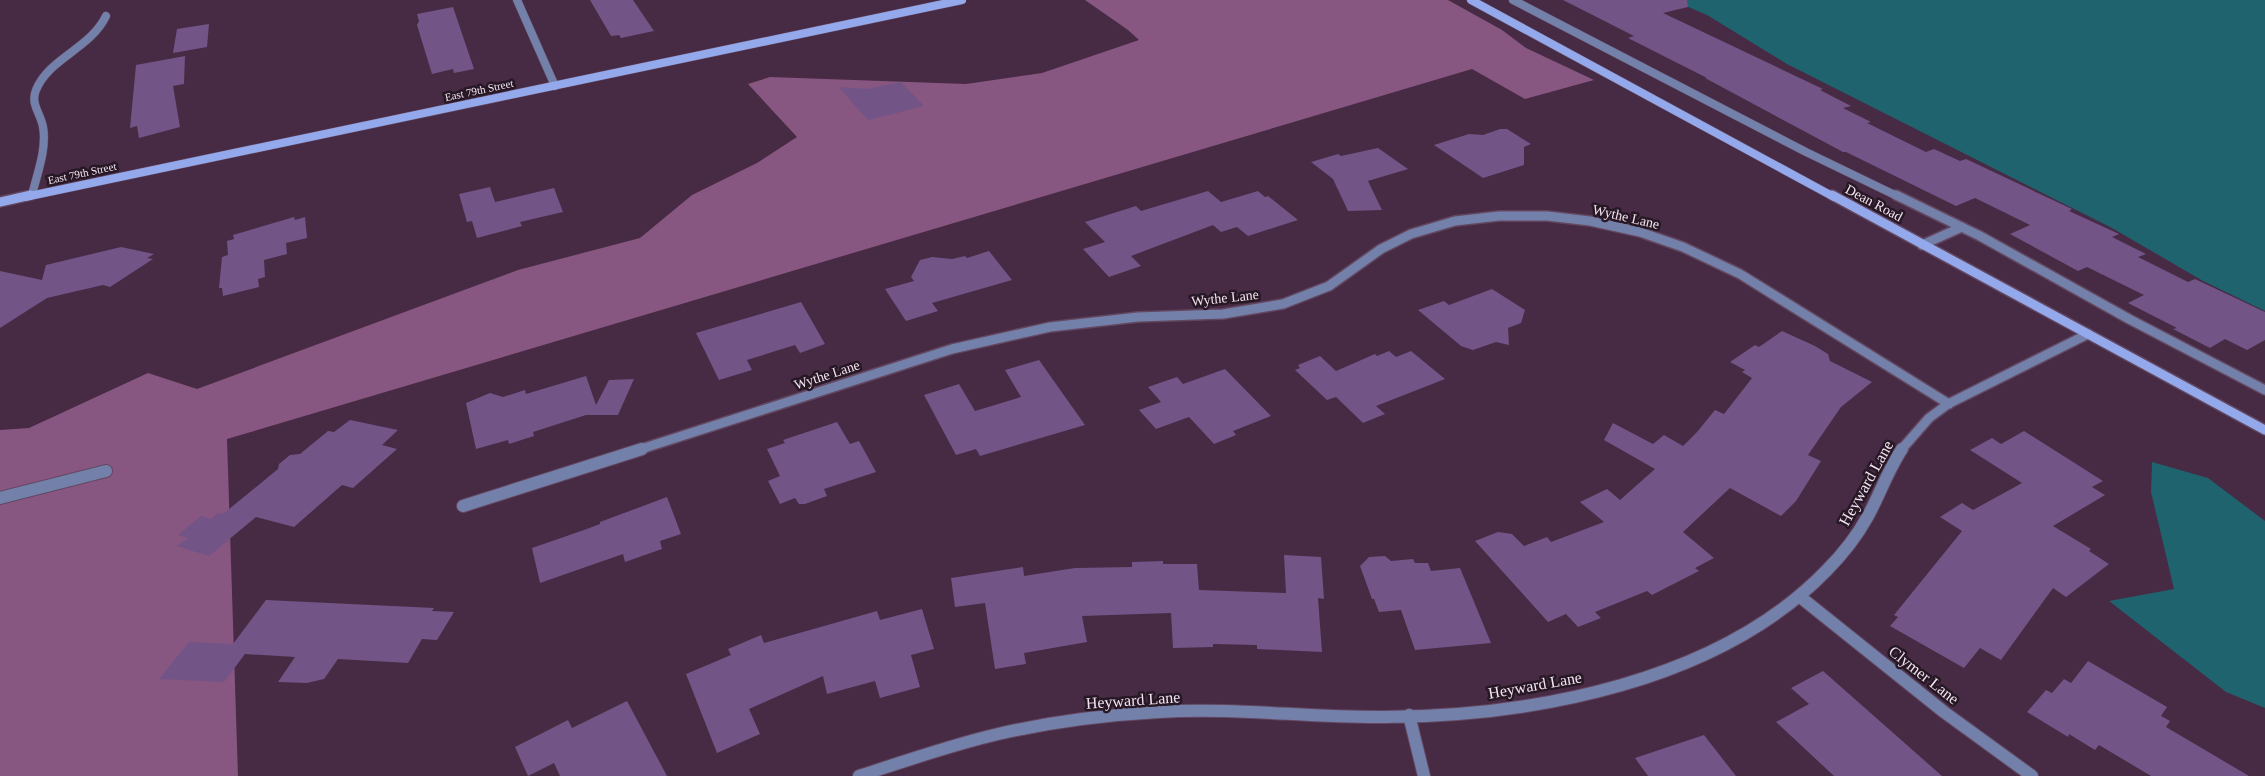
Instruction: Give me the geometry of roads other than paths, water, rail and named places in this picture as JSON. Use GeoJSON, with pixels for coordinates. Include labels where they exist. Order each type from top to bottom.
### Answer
{"type":"FeatureCollection","features":[{"type":"Feature","properties":{"kind":"street"},"geometry":{"type":"LineString","coordinates":[[517,0],[555,86]]}},
{"type":"Feature","properties":{"kind":"street","name":"East 79th Street"},"geometry":{"type":"LineString","coordinates":[[0,202],[962,0]]}},
{"type":"Feature","properties":{"kind":"street","name":"Dean Road"},"geometry":{"type":"LineString","coordinates":[[1471,0],[2265,430]]}},
{"type":"Feature","properties":{"kind":"street","name":"Dean Road"},"geometry":{"type":"LineString","coordinates":[[1513,0],[1806,152],[1962,227],[2129,320],[2265,390]]}},
{"type":"Feature","properties":{"kind":"street"},"geometry":{"type":"LineString","coordinates":[[32,195],[43,138],[41,121],[34,105],[36,89],[51,69],[96,33],[106,16]]}},
{"type":"Feature","properties":{"kind":"street","name":"Wythe Lane"},"geometry":{"type":"LineString","coordinates":[[463,506],[952,349],[1050,327],[1138,317],[1229,314],[1283,304],[1329,286],[1381,249],[1411,234],[1455,221],[1499,216],[1547,216],[1590,221],[1635,231],[1683,246],[1740,274],[1949,404]]}},
{"type":"Feature","properties":{"kind":"street"},"geometry":{"type":"LineString","coordinates":[[1922,244],[1962,227]]}},
{"type":"Feature","properties":{"kind":"street","name":"Heyward Lane"},"geometry":{"type":"LineString","coordinates":[[859,776],[884,766],[1000,733],[1040,725],[1115,715],[1221,710],[1384,717],[1465,713],[1567,699],[1664,671],[1747,632],[1799,596],[1826,571],[1852,542],[1870,512],[1898,454],[1910,438],[1935,412],[2088,334]]}},
{"type":"Feature","properties":{"kind":"street"},"geometry":{"type":"LineString","coordinates":[[0,498],[106,471]]}},
{"type":"Feature","properties":{"kind":"street","name":"Clymer Lane"},"geometry":{"type":"LineString","coordinates":[[1799,596],[1944,712],[2032,776]]}},
{"type":"Feature","properties":{"kind":"street"},"geometry":{"type":"LineString","coordinates":[[1409,716],[1424,776]]}}]}
